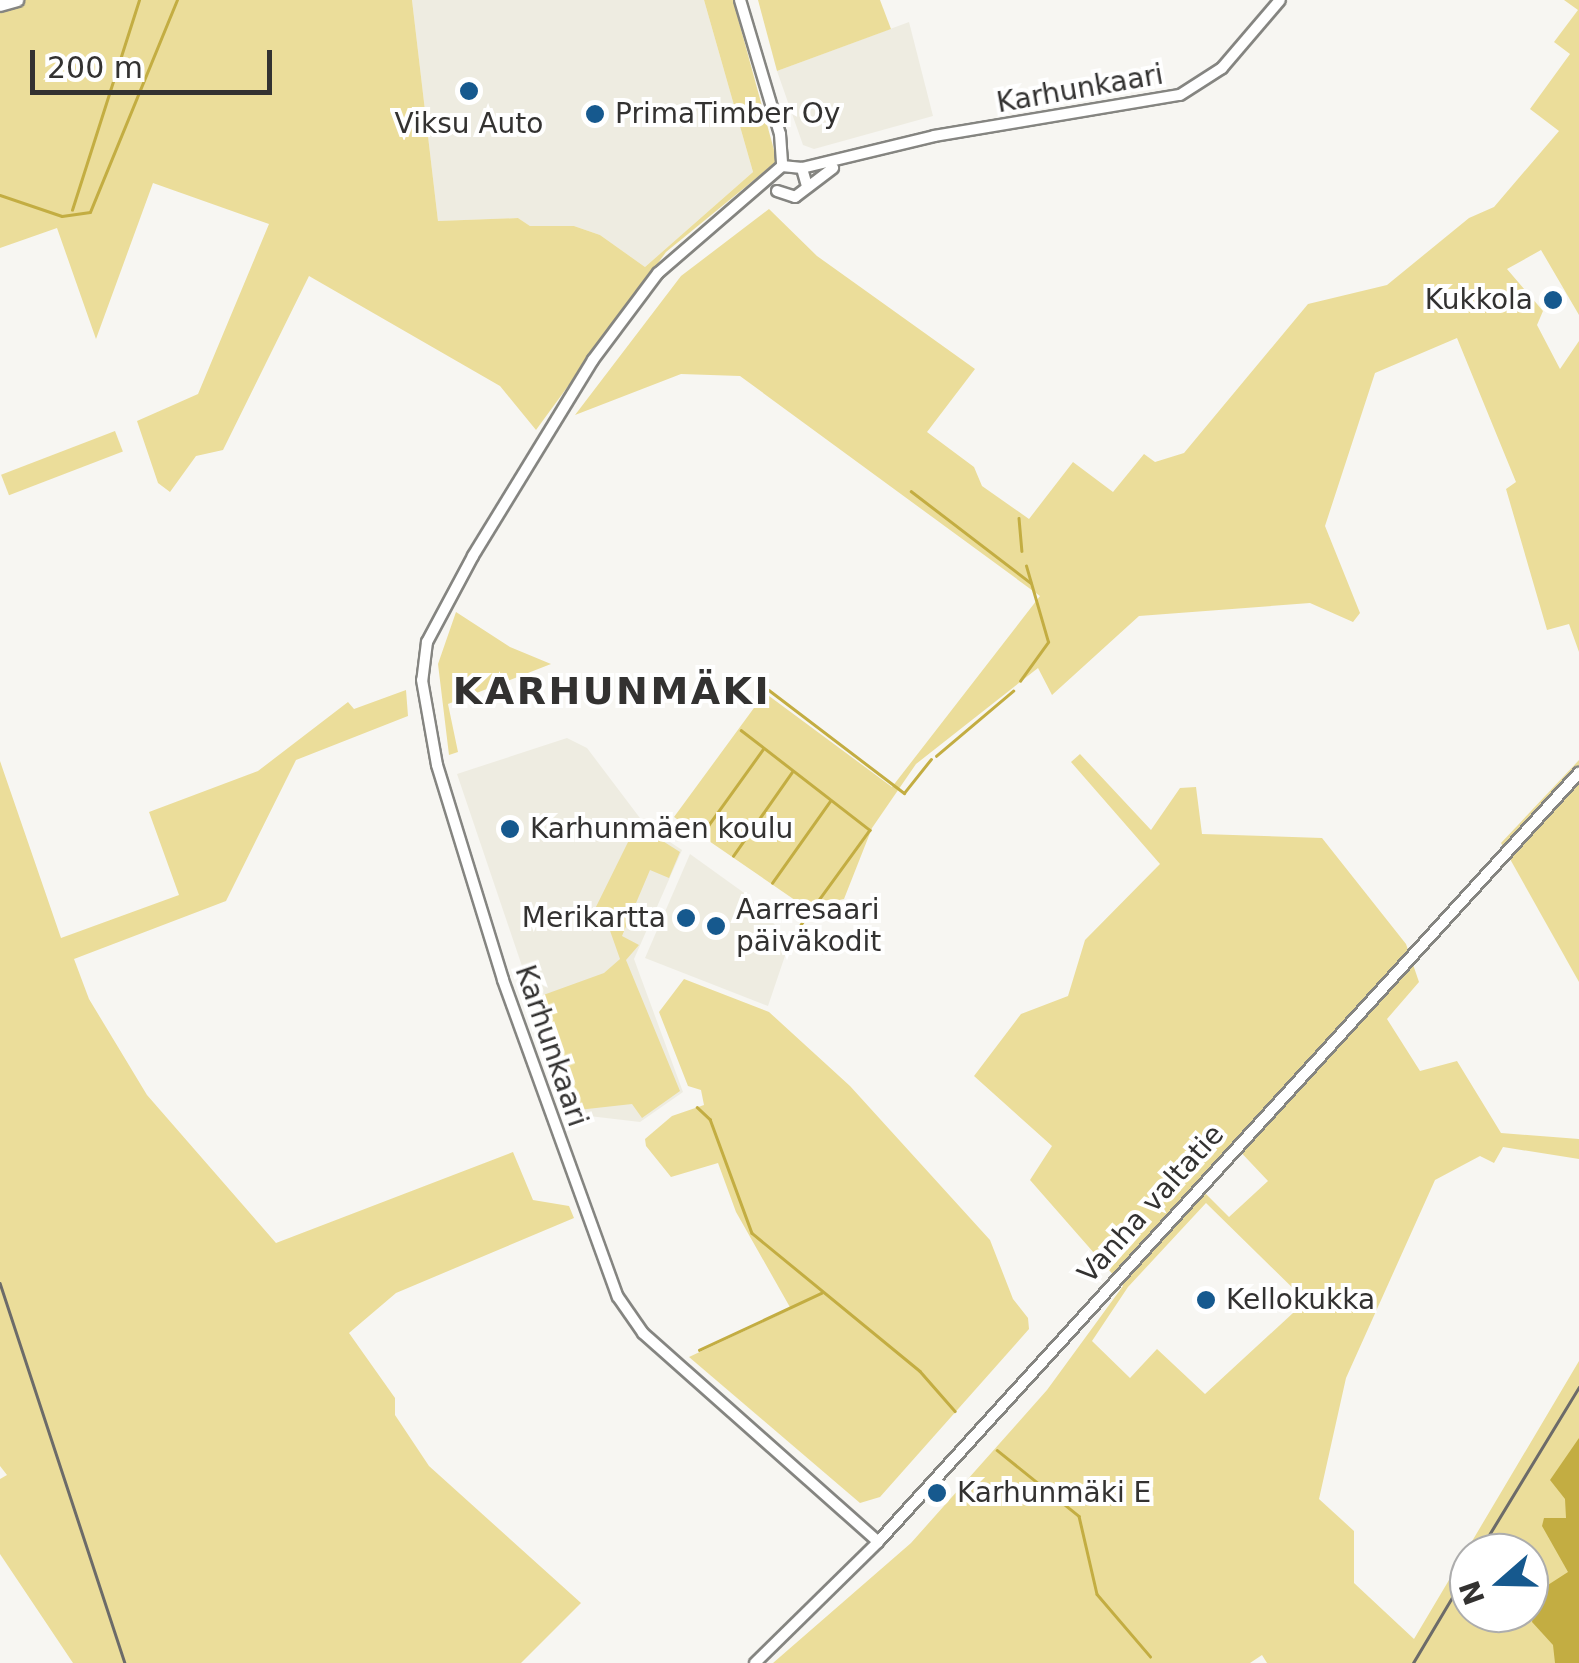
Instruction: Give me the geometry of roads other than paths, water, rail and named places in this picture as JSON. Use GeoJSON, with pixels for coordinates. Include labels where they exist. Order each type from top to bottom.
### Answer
{"type":"FeatureCollection","features":[{"type":"Feature","properties":{"kind":"highway"},"geometry":{"type":"LineString","coordinates":[[0,5],[18,0]]}},
{"type":"Feature","properties":{"kind":"street"},"geometry":{"type":"LineString","coordinates":[[740,0],[780,134],[807,186]]}},
{"type":"Feature","properties":{"kind":"street","name":"Karhunkaari"},"geometry":{"type":"LineString","coordinates":[[878,1542],[642,1333],[618,1297],[562,1144],[440,776],[426,718],[424,653],[450,594],[593,360],[658,274],[779,169],[851,158],[934,136],[1180,95],[1222,68],[1280,0]]}},
{"type":"Feature","properties":{"kind":"street"},"geometry":{"type":"LineString","coordinates":[[777,191],[780,134]]}},
{"type":"Feature","properties":{"kind":"street","name":"Karhunkaari"},"geometry":{"type":"LineString","coordinates":[[742,199],[777,191],[795,197],[851,158]]}},
{"type":"Feature","properties":{"kind":"street","name":"Vanha valtatie"},"geometry":{"type":"LineString","coordinates":[[755,1663],[878,1542],[1579,773]]}},
{"type":"Feature","properties":{"kind":"waterway"},"geometry":{"type":"LineString","coordinates":[[72,210],[139,0]]}},
{"type":"Feature","properties":{"kind":"waterway"},"geometry":{"type":"LineString","coordinates":[[0,195],[62,216],[90,212],[177,0]]}},
{"type":"Feature","properties":{"kind":"waterway"},"geometry":{"type":"LineString","coordinates":[[911,491],[1031,583]]}},
{"type":"Feature","properties":{"kind":"waterway"},"geometry":{"type":"LineString","coordinates":[[1019,518],[1022,551]]}},
{"type":"Feature","properties":{"kind":"waterway"},"geometry":{"type":"LineString","coordinates":[[1020,681],[1048,642],[1026,566]]}},
{"type":"Feature","properties":{"kind":"waterway"},"geometry":{"type":"LineString","coordinates":[[769,690],[904,793],[931,759]]}},
{"type":"Feature","properties":{"kind":"waterway"},"geometry":{"type":"LineString","coordinates":[[936,756],[1013,691]]}},
{"type":"Feature","properties":{"kind":"waterway"},"geometry":{"type":"LineString","coordinates":[[741,730],[870,830],[801,925]]}},
{"type":"Feature","properties":{"kind":"waterway"},"geometry":{"type":"LineString","coordinates":[[702,834],[763,749]]}},
{"type":"Feature","properties":{"kind":"waterway"},"geometry":{"type":"LineString","coordinates":[[733,856],[792,772]]}},
{"type":"Feature","properties":{"kind":"waterway"},"geometry":{"type":"LineString","coordinates":[[772,883],[830,801]]}},
{"type":"Feature","properties":{"kind":"waterway"},"geometry":{"type":"LineString","coordinates":[[697,1107],[710,1119],[752,1233],[920,1371],[955,1411]]}},
{"type":"Feature","properties":{"kind":"waterway"},"geometry":{"type":"LineString","coordinates":[[699,1350],[821,1293]]}},
{"type":"Feature","properties":{"kind":"waterway"},"geometry":{"type":"LineString","coordinates":[[997,1450],[1079,1516],[1097,1594],[1150,1656]]}},
{"type":"Feature","properties":{"kind":"railway"},"geometry":{"type":"LineString","coordinates":[[0,1283],[125,1663]]}},
{"type":"Feature","properties":{"kind":"railway"},"geometry":{"type":"LineString","coordinates":[[1490,1533],[1579,1387]]}},
{"type":"Feature","properties":{"kind":"railway"},"geometry":{"type":"LineString","coordinates":[[1413,1663],[1449,1603]]}},
{"type":"Feature","properties":{"kind":"place","name":"Viksu Auto"},"geometry":{"type":"Point","coordinates":[469,91]}},
{"type":"Feature","properties":{"kind":"place","name":"PrimaTimber Oy"},"geometry":{"type":"Point","coordinates":[595,114]}},
{"type":"Feature","properties":{"kind":"place","name":"Kukkola"},"geometry":{"type":"Point","coordinates":[1553,300]}},
{"type":"Feature","properties":{"kind":"place","name":"Karhunmäen koulu"},"geometry":{"type":"Point","coordinates":[510,829]}},
{"type":"Feature","properties":{"kind":"place","name":"Merikartta"},"geometry":{"type":"Point","coordinates":[686,918]}},
{"type":"Feature","properties":{"kind":"place","name":"Aarresaari päiväkodit"},"geometry":{"type":"Point","coordinates":[716,926]}},
{"type":"Feature","properties":{"kind":"place","name":"Kellokukka"},"geometry":{"type":"Point","coordinates":[1206,1300]}},
{"type":"Feature","properties":{"kind":"place","name":"Karhunmäki E"},"geometry":{"type":"Point","coordinates":[937,1493]}},
{"type":"Feature","properties":{"kind":"district","name":"KARHUNMÄKI"},"geometry":{"type":"Point","coordinates":[612,692]}}]}
